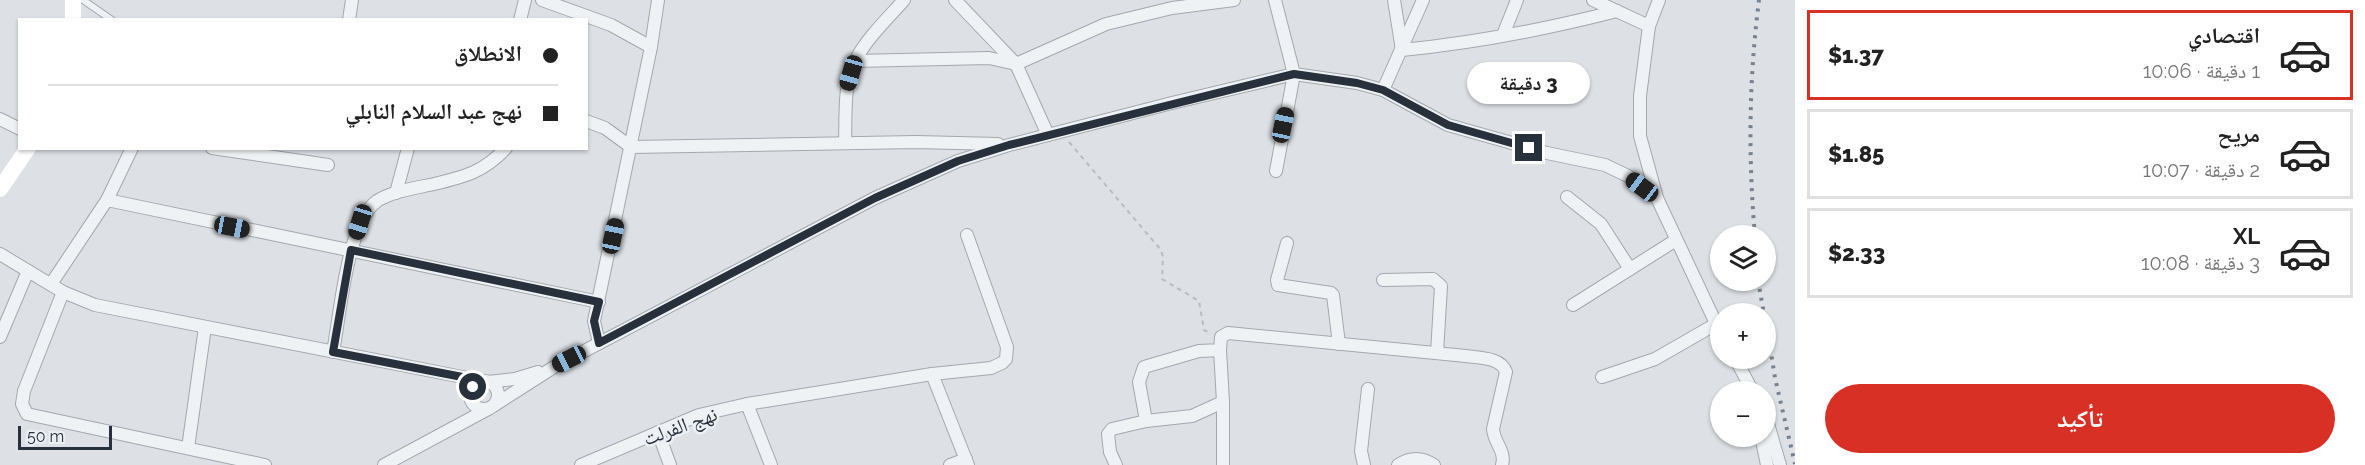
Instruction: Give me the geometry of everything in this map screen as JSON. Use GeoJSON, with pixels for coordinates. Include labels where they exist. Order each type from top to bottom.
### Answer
{"type":"FeatureCollection","features":[{"type":"Feature","properties":{"kind":"main road"},"geometry":{"type":"LineString","coordinates":[[73,0],[73,18]]}},
{"type":"Feature","properties":{"kind":"main road"},"geometry":{"type":"LineString","coordinates":[[0,189],[27,150]]}},
{"type":"Feature","properties":{"kind":"street"},"geometry":{"type":"LineString","coordinates":[[349,18],[352,0]]}},
{"type":"Feature","properties":{"kind":"street"},"geometry":{"type":"LineString","coordinates":[[520,18],[525,0]]}},
{"type":"Feature","properties":{"kind":"street"},"geometry":{"type":"LineString","coordinates":[[542,0],[611,25],[651,47]]}},
{"type":"Feature","properties":{"kind":"street"},"geometry":{"type":"LineString","coordinates":[[599,343],[594,321],[651,47],[658,0]]}},
{"type":"Feature","properties":{"kind":"street"},"geometry":{"type":"LineString","coordinates":[[845,143],[848,85],[855,61],[862,49],[904,0]]}},
{"type":"Feature","properties":{"kind":"street"},"geometry":{"type":"LineString","coordinates":[[955,0],[1016,64],[1054,133]]}},
{"type":"Feature","properties":{"kind":"street"},"geometry":{"type":"LineString","coordinates":[[855,61],[989,58],[1016,64],[1106,24],[1171,4],[1234,0]]}},
{"type":"Feature","properties":{"kind":"street"},"geometry":{"type":"LineString","coordinates":[[1275,0],[1294,74],[1276,171]]}},
{"type":"Feature","properties":{"kind":"street"},"geometry":{"type":"LineString","coordinates":[[1394,0],[1402,50]]}},
{"type":"Feature","properties":{"kind":"street"},"geometry":{"type":"LineString","coordinates":[[1383,90],[1423,0]]}},
{"type":"Feature","properties":{"kind":"street"},"geometry":{"type":"LineString","coordinates":[[1503,35],[1517,0]]}},
{"type":"Feature","properties":{"kind":"street"},"geometry":{"type":"LineString","coordinates":[[1593,0],[1649,26]]}},
{"type":"Feature","properties":{"kind":"street"},"geometry":{"type":"LineString","coordinates":[[1659,0],[1649,26],[1640,96],[1640,136],[1657,198],[1710,311]]}},
{"type":"Feature","properties":{"kind":"street"},"geometry":{"type":"LineString","coordinates":[[1402,50],[1444,46],[1617,11]]}},
{"type":"Feature","properties":{"kind":"street"},"geometry":{"type":"LineString","coordinates":[[384,465],[452,430],[554,367],[599,343],[875,198],[958,161],[1054,133],[1294,74],[1357,83],[1383,90],[1448,125],[1503,142],[1617,169],[1657,198]]}},
{"type":"Feature","properties":{"kind":"street"},"geometry":{"type":"LineString","coordinates":[[0,119],[18,128]]}},
{"type":"Feature","properties":{"kind":"street"},"geometry":{"type":"LineString","coordinates":[[588,122],[605,128],[631,147],[916,142],[1009,145]]}},
{"type":"Feature","properties":{"kind":"street"},"geometry":{"type":"LineString","coordinates":[[51,284],[107,200],[131,150]]}},
{"type":"Feature","properties":{"kind":"street"},"geometry":{"type":"LineString","coordinates":[[226,150],[328,165]]}},
{"type":"Feature","properties":{"kind":"street"},"geometry":{"type":"LineString","coordinates":[[396,193],[407,150]]}},
{"type":"Feature","properties":{"kind":"street"},"geometry":{"type":"LineString","coordinates":[[333,352],[351,250],[360,222],[368,211],[377,201],[396,193],[473,173],[489,165],[504,150]]}},
{"type":"Feature","properties":{"kind":"street"},"geometry":{"type":"LineString","coordinates":[[1567,197],[1601,224],[1630,269]]}},
{"type":"Feature","properties":{"kind":"street"},"geometry":{"type":"LineString","coordinates":[[107,200],[599,302]]}},
{"type":"Feature","properties":{"kind":"street","name":"نهج الفرلت"},"geometry":{"type":"LineString","coordinates":[[581,465],[699,415],[747,404],[932,374],[991,368],[1002,363],[1008,356],[1007,347],[967,235]]}},
{"type":"Feature","properties":{"kind":"street"},"geometry":{"type":"LineString","coordinates":[[1572,305],[1676,240]]}},
{"type":"Feature","properties":{"kind":"street"},"geometry":{"type":"LineString","coordinates":[[1287,243],[1276,280],[1278,285],[1331,293],[1334,296],[1339,344]]}},
{"type":"Feature","properties":{"kind":"street"},"geometry":{"type":"LineString","coordinates":[[0,254],[63,292],[95,306],[485,381],[515,379],[554,367]]}},
{"type":"Feature","properties":{"kind":"street"},"geometry":{"type":"LineString","coordinates":[[0,337],[28,271]]}},
{"type":"Feature","properties":{"kind":"street"},"geometry":{"type":"LineString","coordinates":[[1383,280],[1433,279],[1438,281],[1441,286],[1437,353]]}},
{"type":"Feature","properties":{"kind":"street"},"geometry":{"type":"LineString","coordinates":[[63,292],[22,397],[24,411],[37,417],[265,465]]}},
{"type":"Feature","properties":{"kind":"street"},"geometry":{"type":"LineString","coordinates":[[188,448],[205,327]]}},
{"type":"Feature","properties":{"kind":"street"},"geometry":{"type":"LineString","coordinates":[[1602,377],[1655,359],[1710,332]]}},
{"type":"Feature","properties":{"kind":"street"},"geometry":{"type":"LineString","coordinates":[[1223,465],[1221,344],[1228,333],[1491,359],[1505,368],[1506,372],[1492,429],[1493,438],[1503,454],[1502,465]]}},
{"type":"Feature","properties":{"kind":"street"},"geometry":{"type":"LineString","coordinates":[[1146,421],[1139,382],[1144,367],[1221,344]]}},
{"type":"Feature","properties":{"kind":"street"},"geometry":{"type":"LineString","coordinates":[[432,372],[470,396],[476,406],[482,409],[491,407],[498,399],[497,390],[485,381]]}},
{"type":"Feature","properties":{"kind":"street"},"geometry":{"type":"LineString","coordinates":[[932,374],[967,462],[950,465]]}},
{"type":"Feature","properties":{"kind":"street"},"geometry":{"type":"LineString","coordinates":[[452,430],[463,417],[473,387],[485,381]]}},
{"type":"Feature","properties":{"kind":"street"},"geometry":{"type":"LineString","coordinates":[[1364,465],[1361,451],[1368,389]]}},
{"type":"Feature","properties":{"kind":"street"},"geometry":{"type":"LineString","coordinates":[[1116,465],[1110,452],[1108,434],[1112,429],[1146,421],[1192,416],[1223,402]]}},
{"type":"Feature","properties":{"kind":"street"},"geometry":{"type":"LineString","coordinates":[[747,404],[771,465]]}},
{"type":"Feature","properties":{"kind":"street"},"geometry":{"type":"LineString","coordinates":[[658,432],[670,465]]}},
{"type":"Feature","properties":{"kind":"street"},"geometry":{"type":"LineString","coordinates":[[1763,447],[1767,465]]}},
{"type":"Feature","properties":{"kind":"street"},"geometry":{"type":"LineString","coordinates":[[1776,447],[1780,465]]}},
{"type":"Feature","properties":{"kind":"street"},"geometry":{"type":"LineString","coordinates":[[1398,465],[1403,461],[1418,458],[1426,459],[1434,465]]}},
{"type":"Feature","properties":{"kind":"lane"},"geometry":{"type":"LineString","coordinates":[[83,0],[109,18]]}},
{"type":"Feature","properties":{"kind":"path"},"geometry":{"type":"LineString","coordinates":[[1054,133],[1161,250],[1162,279],[1196,298],[1201,306],[1204,330],[1221,344]]}},
{"type":"Feature","properties":{"kind":"railway"},"geometry":{"type":"LineString","coordinates":[[1754,225],[1751,118],[1753,59],[1759,0]]}},
{"type":"Feature","properties":{"kind":"railway"},"geometry":{"type":"LineString","coordinates":[[1760,291],[1762,303]]}},
{"type":"Feature","properties":{"kind":"railway"},"geometry":{"type":"LineString","coordinates":[[1774,369],[1795,464]]}},
{"type":"Feature","properties":{"kind":"route"},"geometry":{"type":"LineString","coordinates":[[473,387],[483,381],[333,352],[351,250],[599,302],[594,321],[599,343],[875,198],[958,161],[1009,145],[1294,74],[1357,83],[1383,90],[1448,125],[1529,148]]}}]}
